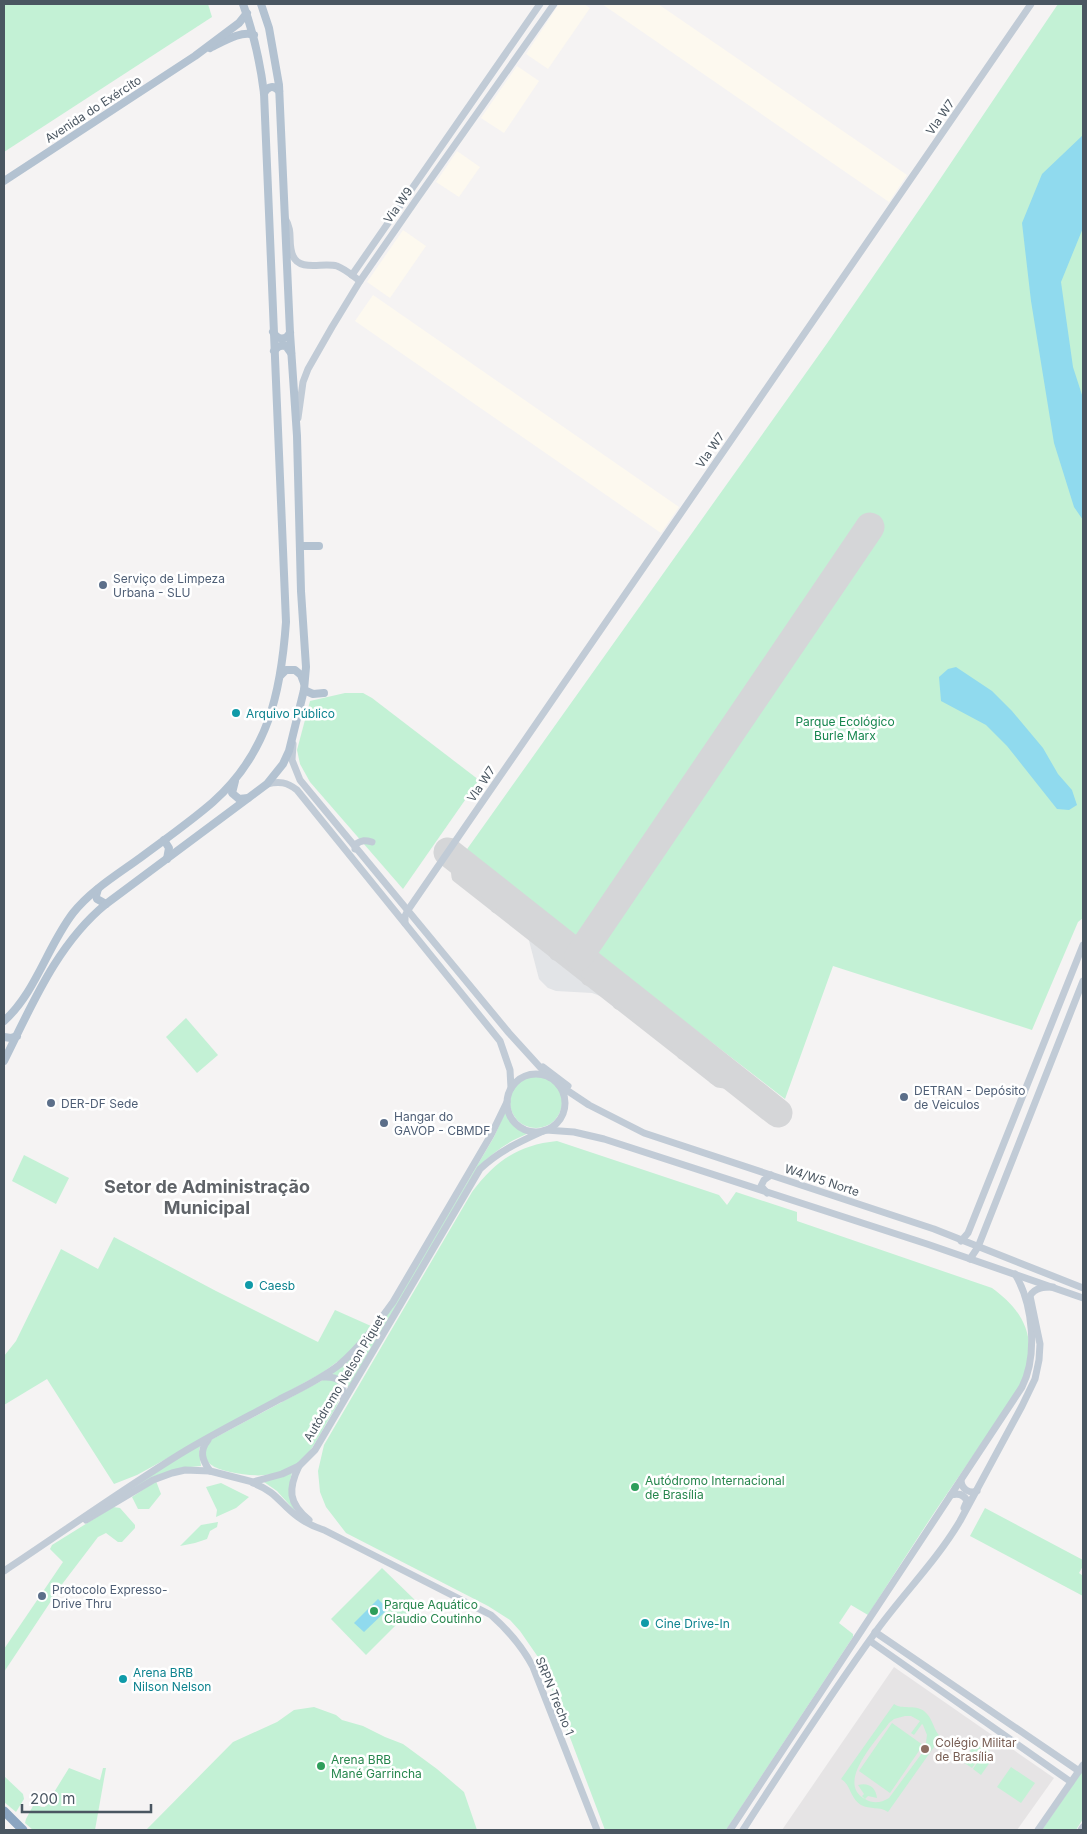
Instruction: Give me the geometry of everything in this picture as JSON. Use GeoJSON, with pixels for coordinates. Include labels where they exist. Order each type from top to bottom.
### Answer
{"type":"FeatureCollection","features":[{"type":"Feature","properties":{"kind":"highway"},"geometry":{"type":"LineString","coordinates":[[4,1811],[23,1830]]}},
{"type":"Feature","properties":{"kind":"main road"},"geometry":{"type":"LineString","coordinates":[[4,1021],[21,1003],[73,913],[98,889],[206,808],[236,779],[264,734],[275,702],[281,675],[286,622],[264,93],[259,56],[243,4]]}},
{"type":"Feature","properties":{"kind":"main road"},"geometry":{"type":"LineString","coordinates":[[261,4],[269,28],[280,91],[290,333],[297,436],[301,591],[306,667],[292,760],[300,780],[355,848],[530,1059],[559,1085],[565,1099],[564,1112],[557,1123],[544,1131]]}},
{"type":"Feature","properties":{"kind":"main road","name":"Via W9"},"geometry":{"type":"LineString","coordinates":[[352,276],[540,4]]}},
{"type":"Feature","properties":{"kind":"main road","name":"Via W9"},"geometry":{"type":"LineString","coordinates":[[297,436],[300,398],[308,368],[360,281],[554,4]]}},
{"type":"Feature","properties":{"kind":"main road","name":"Vla W7"},"geometry":{"type":"LineString","coordinates":[[408,910],[1031,4]]}},
{"type":"Feature","properties":{"kind":"main road","name":"Avenida do Exército"},"geometry":{"type":"LineString","coordinates":[[4,181],[195,56],[239,23],[247,13]]}},
{"type":"Feature","properties":{"kind":"main road","name":"Avenida do Exército"},"geometry":{"type":"LineString","coordinates":[[195,56],[239,35],[254,35]]}},
{"type":"Feature","properties":{"kind":"main road"},"geometry":{"type":"LineString","coordinates":[[264,93],[266,88],[270,87],[280,91]]}},
{"type":"Feature","properties":{"kind":"main road"},"geometry":{"type":"LineString","coordinates":[[441,146],[447,148],[450,152]]}},
{"type":"Feature","properties":{"kind":"main road"},"geometry":{"type":"LineString","coordinates":[[409,193],[412,199],[416,200]]}},
{"type":"Feature","properties":{"kind":"main road"},"geometry":{"type":"LineString","coordinates":[[285,218],[290,226],[293,258],[304,265],[336,266],[360,281]]}},
{"type":"Feature","properties":{"kind":"main road"},"geometry":{"type":"LineString","coordinates":[[273,332],[283,339],[287,338],[290,333]]}},
{"type":"Feature","properties":{"kind":"main road"},"geometry":{"type":"LineString","coordinates":[[274,351],[281,345],[286,346],[291,352]]}},
{"type":"Feature","properties":{"kind":"main road"},"geometry":{"type":"LineString","coordinates":[[300,546],[319,546]]}},
{"type":"Feature","properties":{"kind":"main road"},"geometry":{"type":"LineString","coordinates":[[285,590],[290,596],[295,597],[301,591]]}},
{"type":"Feature","properties":{"kind":"main road"},"geometry":{"type":"LineString","coordinates":[[281,675],[286,670],[295,670],[303,679],[304,688],[313,694],[324,694]]}},
{"type":"Feature","properties":{"kind":"main road"},"geometry":{"type":"LineString","coordinates":[[4,1061],[63,949],[92,916],[267,784],[284,764],[295,733]]}},
{"type":"Feature","properties":{"kind":"main road"},"geometry":{"type":"LineString","coordinates":[[236,779],[232,793],[240,799],[249,797]]}},
{"type":"Feature","properties":{"kind":"main road"},"geometry":{"type":"LineString","coordinates":[[267,784],[283,782],[290,784],[297,790],[405,922],[500,1041],[509,1063],[511,1088]]}},
{"type":"Feature","properties":{"kind":"main road"},"geometry":{"type":"LineString","coordinates":[[164,840],[169,848],[167,859]]}},
{"type":"Feature","properties":{"kind":"main road"},"geometry":{"type":"LineString","coordinates":[[355,848],[356,844],[360,841],[372,842]]}},
{"type":"Feature","properties":{"kind":"main road"},"geometry":{"type":"LineString","coordinates":[[98,889],[97,900],[106,904]]}},
{"type":"Feature","properties":{"kind":"main road"},"geometry":{"type":"LineString","coordinates":[[402,903],[414,902],[414,917]]}},
{"type":"Feature","properties":{"kind":"main road"},"geometry":{"type":"LineString","coordinates":[[405,922],[408,910]]}},
{"type":"Feature","properties":{"kind":"main road"},"geometry":{"type":"LineString","coordinates":[[961,1241],[968,1233],[1083,945]]}},
{"type":"Feature","properties":{"kind":"main road"},"geometry":{"type":"LineString","coordinates":[[1009,1165],[1083,981]]}},
{"type":"Feature","properties":{"kind":"main road"},"geometry":{"type":"LineString","coordinates":[[4,1037],[11,1038],[17,1036]]}},
{"type":"Feature","properties":{"kind":"main road"},"geometry":{"type":"LineString","coordinates":[[530,1059],[551,1072],[589,1105]]}},
{"type":"Feature","properties":{"kind":"main road"},"geometry":{"type":"LineString","coordinates":[[502,1112],[509,1063]]}},
{"type":"Feature","properties":{"kind":"main road"},"geometry":{"type":"LineString","coordinates":[[549,1077],[528,1075],[515,1082],[511,1088],[507,1102],[511,1116],[515,1122],[528,1130],[568,1132],[604,1139],[767,1194],[927,1244],[1053,1286],[1083,1298]]}},
{"type":"Feature","properties":{"kind":"main road","name":"W4/W5 Norte"},"geometry":{"type":"LineString","coordinates":[[559,1085],[589,1105],[644,1133],[934,1229],[1083,1288]]}},
{"type":"Feature","properties":{"kind":"main road"},"geometry":{"type":"LineString","coordinates":[[1023,1095],[1017,1118],[1018,1122],[1022,1125],[1026,1123]]}},
{"type":"Feature","properties":{"kind":"main road","name":"Autódromo Nelson Piquet"},"geometry":{"type":"LineString","coordinates":[[4,1571],[115,1496],[211,1435],[323,1377],[351,1354],[393,1302],[486,1144],[507,1102]]}},
{"type":"Feature","properties":{"kind":"main road"},"geometry":{"type":"LineString","coordinates":[[970,1259],[978,1247],[1020,1134],[1015,1129],[1009,1130]]}},
{"type":"Feature","properties":{"kind":"main road","name":"Autódromo Nelson Piquet"},"geometry":{"type":"LineString","coordinates":[[65,1531],[162,1476],[184,1470],[210,1471],[253,1482],[282,1474],[299,1466],[315,1450],[470,1183],[480,1169],[492,1157],[507,1147],[544,1131]]}},
{"type":"Feature","properties":{"kind":"main road"},"geometry":{"type":"LineString","coordinates":[[507,1147],[568,1132]]}},
{"type":"Feature","properties":{"kind":"main road"},"geometry":{"type":"LineString","coordinates":[[767,1194],[763,1189],[762,1182],[771,1175]]}},
{"type":"Feature","properties":{"kind":"main road"},"geometry":{"type":"LineString","coordinates":[[927,1244],[936,1240],[937,1237],[934,1229]]}},
{"type":"Feature","properties":{"kind":"main road"},"geometry":{"type":"LineString","coordinates":[[1001,1270],[998,1267],[998,1262],[1006,1257]]}},
{"type":"Feature","properties":{"kind":"main road"},"geometry":{"type":"LineString","coordinates":[[730,1830],[1022,1387],[1028,1374],[1032,1353],[1032,1338],[1023,1290],[1015,1274]]}},
{"type":"Feature","properties":{"kind":"main road"},"geometry":{"type":"LineString","coordinates":[[798,1744],[876,1632],[950,1538],[977,1491],[1035,1379],[1040,1344],[1030,1296],[1032,1292],[1039,1288],[1053,1286]]}},
{"type":"Feature","properties":{"kind":"main road"},"geometry":{"type":"LineString","coordinates":[[323,1377],[330,1376],[342,1382],[345,1388],[342,1403]]}},
{"type":"Feature","properties":{"kind":"main road"},"geometry":{"type":"LineString","coordinates":[[210,1471],[204,1463],[202,1450],[211,1435]]}},
{"type":"Feature","properties":{"kind":"main road","name":"SRPN Trecho 1"},"geometry":{"type":"LineString","coordinates":[[299,1466],[292,1481],[291,1489],[295,1506],[324,1530]]}},
{"type":"Feature","properties":{"kind":"main road"},"geometry":{"type":"LineString","coordinates":[[961,1481],[966,1490],[977,1491]]}},
{"type":"Feature","properties":{"kind":"main road","name":"SRPN Trecho 1"},"geometry":{"type":"LineString","coordinates":[[253,1482],[274,1494],[302,1520],[492,1615],[507,1629],[524,1650],[533,1667],[597,1830]]}},
{"type":"Feature","properties":{"kind":"main road"},"geometry":{"type":"LineString","coordinates":[[951,1495],[961,1494],[967,1501],[960,1520]]}},
{"type":"Feature","properties":{"kind":"main road"},"geometry":{"type":"LineString","coordinates":[[876,1632],[1081,1768],[1038,1830]]}},
{"type":"Feature","properties":{"kind":"main road"},"geometry":{"type":"LineString","coordinates":[[870,1641],[1071,1782]]}},
{"type":"Feature","properties":{"kind":"main road"},"geometry":{"type":"LineString","coordinates":[[807,1715],[807,1721],[810,1724],[814,1723]]}},
{"type":"Feature","properties":{"kind":"main road"},"geometry":{"type":"LineString","coordinates":[[743,1830],[806,1731],[802,1727],[798,1727]]}},
{"type":"Feature","properties":{"kind":"main road"},"geometry":{"type":"LineString","coordinates":[[1081,1830],[1083,1826]]}},
{"type":"Feature","properties":{"kind":"shaded area"},"geometry":{"type":"Polygon","coordinates":[[[559,4],[584,4],[590,8],[548,69],[526,54],[559,4]]]}},
{"type":"Feature","properties":{"kind":"shaded area"},"geometry":{"type":"Polygon","coordinates":[[[602,4],[658,4],[907,175],[889,202],[602,4]]]}},
{"type":"Feature","properties":{"kind":"shaded area"},"geometry":{"type":"Polygon","coordinates":[[[517,66],[539,81],[504,133],[481,118],[517,66]]]}},
{"type":"Feature","properties":{"kind":"shaded area"},"geometry":{"type":"Polygon","coordinates":[[[457,151],[480,167],[459,197],[436,182],[457,151]]]}},
{"type":"Feature","properties":{"kind":"shaded area"},"geometry":{"type":"Polygon","coordinates":[[[403,230],[426,246],[390,298],[367,282],[403,230]]]}},
{"type":"Feature","properties":{"kind":"shaded area"},"geometry":{"type":"Polygon","coordinates":[[[373,295],[679,507],[661,533],[355,321],[373,295]]]}},
{"type":"Feature","properties":{"kind":"shaded area"},"geometry":{"type":"Polygon","coordinates":[[[527,933],[614,1001],[592,993],[556,991],[548,988],[539,979],[527,933]]]}},
{"type":"Feature","properties":{"kind":"shaded area","name":"Colégio Militar de Brasília"},"geometry":{"type":"Polygon","coordinates":[[[894,1667],[1054,1778],[1017,1830],[782,1830],[894,1667]]]}},
{"type":"Feature","properties":{"kind":"green space"},"geometry":{"type":"Polygon","coordinates":[[[4,4],[208,4],[212,17],[4,152],[4,4]]]}},
{"type":"Feature","properties":{"kind":"green space","name":"Parque Ecológico Burle Marx"},"geometry":{"type":"Polygon","coordinates":[[[1058,4],[1083,4],[1083,918],[1078,922],[1032,1030],[833,966],[785,1099],[465,852],[828,342],[1058,4]]]}},
{"type":"Feature","properties":{"kind":"green space"},"geometry":{"type":"Polygon","coordinates":[[[345,693],[363,693],[372,698],[479,780],[403,889],[310,782],[300,764],[297,750],[310,701],[345,693]]]}},
{"type":"Feature","properties":{"kind":"green space"},"geometry":{"type":"Polygon","coordinates":[[[186,1018],[218,1055],[197,1073],[166,1037],[186,1018]]]}},
{"type":"Feature","properties":{"kind":"green space"},"geometry":{"type":"Polygon","coordinates":[[[531,1076],[541,1076],[550,1080],[558,1088],[562,1102],[558,1116],[550,1124],[541,1128],[531,1128],[522,1124],[514,1116],[510,1107],[510,1097],[514,1088],[522,1080],[531,1076]]]}},
{"type":"Feature","properties":{"kind":"green space"},"geometry":{"type":"Polygon","coordinates":[[[506,1110],[509,1119],[514,1125],[529,1133],[502,1147],[479,1166],[349,1388],[340,1378],[332,1374],[355,1354],[392,1309],[494,1137],[506,1110]]]}},
{"type":"Feature","properties":{"kind":"green space","name":"Autódromo Internacional de Brasília"},"geometry":{"type":"Polygon","coordinates":[[[557,1141],[719,1195],[727,1205],[736,1192],[797,1212],[797,1221],[992,1288],[1013,1307],[1027,1331],[1029,1340],[1028,1363],[1013,1398],[938,1507],[868,1615],[851,1605],[839,1623],[853,1634],[853,1637],[726,1830],[605,1830],[546,1674],[538,1657],[520,1631],[510,1620],[488,1606],[346,1533],[326,1507],[320,1492],[318,1471],[324,1445],[472,1192],[489,1172],[508,1156],[530,1146],[557,1141]]]}},
{"type":"Feature","properties":{"kind":"green space"},"geometry":{"type":"Polygon","coordinates":[[[24,1155],[69,1178],[56,1204],[12,1181],[24,1155]]]}},
{"type":"Feature","properties":{"kind":"green space"},"geometry":{"type":"Polygon","coordinates":[[[114,1237],[318,1342],[335,1310],[371,1326],[348,1354],[322,1373],[137,1475],[114,1484],[47,1379],[4,1405],[4,1356],[16,1341],[61,1249],[98,1269],[114,1237]]]}},
{"type":"Feature","properties":{"kind":"green space"},"geometry":{"type":"Polygon","coordinates":[[[332,1379],[341,1386],[340,1397],[310,1450],[294,1466],[273,1474],[252,1475],[218,1469],[207,1460],[205,1449],[207,1442],[323,1380],[332,1379]]]}},
{"type":"Feature","properties":{"kind":"green space"},"geometry":{"type":"Polygon","coordinates":[[[202,1442],[199,1450],[201,1466],[180,1468],[152,1477],[104,1507],[202,1442]]]}},
{"type":"Feature","properties":{"kind":"green space"},"geometry":{"type":"Polygon","coordinates":[[[292,1472],[290,1492],[295,1511],[277,1491],[264,1482],[292,1472]]]}},
{"type":"Feature","properties":{"kind":"green space"},"geometry":{"type":"Polygon","coordinates":[[[156,1481],[161,1494],[149,1509],[138,1509],[132,1497],[156,1481]]]}},
{"type":"Feature","properties":{"kind":"green space"},"geometry":{"type":"Polygon","coordinates":[[[221,1483],[249,1497],[236,1508],[216,1517],[217,1510],[206,1487],[221,1483]]]}},
{"type":"Feature","properties":{"kind":"green space"},"geometry":{"type":"Polygon","coordinates":[[[113,1507],[120,1508],[135,1525],[135,1528],[122,1542],[118,1542],[106,1533],[98,1537],[63,1583],[4,1672],[4,1649],[63,1562],[50,1549],[52,1545],[113,1507]]]}},
{"type":"Feature","properties":{"kind":"green space"},"geometry":{"type":"Polygon","coordinates":[[[985,1508],[1083,1560],[1083,1566],[1079,1573],[1083,1576],[1083,1596],[970,1536],[985,1508]]]}},
{"type":"Feature","properties":{"kind":"green space"},"geometry":{"type":"Polygon","coordinates":[[[218,1522],[217,1527],[210,1531],[207,1539],[180,1546],[201,1525],[218,1522]]]}},
{"type":"Feature","properties":{"kind":"green space","name":"Parque Aquático Claudio Coutinho"},"geometry":{"type":"Polygon","coordinates":[[[382,1568],[418,1603],[366,1655],[331,1619],[382,1568]]]}},
{"type":"Feature","properties":{"kind":"green space"},"geometry":{"type":"Polygon","coordinates":[[[894,1704],[924,1711],[941,1737],[888,1812],[861,1805],[841,1779],[894,1704]],[[905,1716],[894,1719],[889,1723],[861,1761],[854,1783],[857,1792],[871,1802],[880,1802],[889,1798],[925,1749],[927,1735],[923,1725],[914,1735],[911,1733],[920,1721],[911,1716],[905,1716]]]}},
{"type":"Feature","properties":{"kind":"green space","name":"Arena BRB Mané Garrincha"},"geometry":{"type":"Polygon","coordinates":[[[314,1707],[403,1744],[437,1769],[464,1792],[477,1830],[146,1830],[233,1742],[277,1722],[294,1710],[314,1707]]]}},
{"type":"Feature","properties":{"kind":"green space"},"geometry":{"type":"Polygon","coordinates":[[[892,1723],[923,1745],[890,1793],[859,1771],[892,1723]]]}},
{"type":"Feature","properties":{"kind":"green space"},"geometry":{"type":"Polygon","coordinates":[[[976,1742],[985,1749],[972,1768],[963,1762],[976,1742]]]}},
{"type":"Feature","properties":{"kind":"green space"},"geometry":{"type":"Polygon","coordinates":[[[986,1749],[995,1755],[981,1775],[973,1769],[986,1749]]]}},
{"type":"Feature","properties":{"kind":"green space"},"geometry":{"type":"Polygon","coordinates":[[[1011,1767],[1035,1783],[1021,1803],[997,1787],[1011,1767]]]}},
{"type":"Feature","properties":{"kind":"green space"},"geometry":{"type":"Polygon","coordinates":[[[69,1768],[100,1780],[103,1768],[106,1768],[95,1830],[33,1830],[25,1823],[34,1804],[45,1807],[69,1768]]]}},
{"type":"Feature","properties":{"kind":"green space"},"geometry":{"type":"Polygon","coordinates":[[[1083,1770],[1083,1819],[1076,1830],[1042,1830],[1083,1770]]]}},
{"type":"Feature","properties":{"kind":"green space"},"geometry":{"type":"Polygon","coordinates":[[[4,1776],[23,1794],[24,1799],[16,1812],[4,1802],[4,1776]]]}},
{"type":"Feature","properties":{"kind":"green space"},"geometry":{"type":"Polygon","coordinates":[[[865,1784],[871,1786],[877,1798],[868,1796],[865,1799],[862,1796],[864,1794],[858,1785],[865,1784]]]}},
{"type":"Feature","properties":{"kind":"water"},"geometry":{"type":"Polygon","coordinates":[[[1083,135],[1083,228],[1061,282],[1073,367],[1083,398],[1083,520],[1074,507],[1054,443],[1031,301],[1022,223],[1042,174],[1083,135]]]}},
{"type":"Feature","properties":{"kind":"water"},"geometry":{"type":"Polygon","coordinates":[[[956,667],[992,691],[1012,711],[1043,748],[1058,774],[1072,790],[1077,805],[1069,810],[1057,809],[1007,746],[986,725],[941,701],[939,677],[948,669],[956,667]]]}},
{"type":"Feature","properties":{"kind":"water"},"geometry":{"type":"Polygon","coordinates":[[[378,1599],[388,1609],[364,1632],[354,1623],[378,1599]]]}},
{"type":"Feature","properties":{"kind":"taxiway"},"geometry":{"type":"LineString","coordinates":[[460,861],[456,868],[457,877],[718,1082],[745,1086]]}},
{"type":"Feature","properties":{"kind":"taxiway"},"geometry":{"type":"LineString","coordinates":[[496,908],[497,891]]}},
{"type":"Feature","properties":{"kind":"taxiway"},"geometry":{"type":"LineString","coordinates":[[555,955],[570,949]]}},
{"type":"Feature","properties":{"kind":"taxiway"},"geometry":{"type":"LineString","coordinates":[[587,980],[588,963]]}},
{"type":"Feature","properties":{"kind":"taxiway"},"geometry":{"type":"LineString","coordinates":[[618,1004],[624,1000],[625,992]]}},
{"type":"Feature","properties":{"kind":"taxiway"},"geometry":{"type":"LineString","coordinates":[[682,1054],[686,1054],[691,1049],[691,1044]]}},
{"type":"Feature","properties":{"kind":"taxiway"},"geometry":{"type":"LineString","coordinates":[[714,1079],[718,1080],[722,1077],[721,1067]]}},
{"type":"Feature","properties":{"kind":"runway"},"geometry":{"type":"LineString","coordinates":[[579,956],[870,527]]}},
{"type":"Feature","properties":{"kind":"runway"},"geometry":{"type":"LineString","coordinates":[[448,852],[778,1113]]}},
{"type":"Feature","properties":{"kind":"place","name":"Serviço de Limpeza Urbana - SLU"},"geometry":{"type":"Point","coordinates":[103,585]}},
{"type":"Feature","properties":{"kind":"place","name":"Arquivo Público"},"geometry":{"type":"Point","coordinates":[236,713]}},
{"type":"Feature","properties":{"kind":"place","name":"DETRAN - Depósito de Veiculos"},"geometry":{"type":"Point","coordinates":[904,1097]}},
{"type":"Feature","properties":{"kind":"place","name":"DER-DF Sede"},"geometry":{"type":"Point","coordinates":[51,1103]}},
{"type":"Feature","properties":{"kind":"place","name":"Hangar do GAVOP - CBMDF"},"geometry":{"type":"Point","coordinates":[384,1123]}},
{"type":"Feature","properties":{"kind":"place","name":"Caesb"},"geometry":{"type":"Point","coordinates":[249,1285]}},
{"type":"Feature","properties":{"kind":"place","name":"Autódromo Internacional de Brasília"},"geometry":{"type":"Point","coordinates":[635,1487]}},
{"type":"Feature","properties":{"kind":"place","name":"Protocolo Expresso- Drive Thru"},"geometry":{"type":"Point","coordinates":[42,1596]}},
{"type":"Feature","properties":{"kind":"place","name":"Parque Aquático Claudio Coutinho"},"geometry":{"type":"Point","coordinates":[374,1611]}},
{"type":"Feature","properties":{"kind":"place","name":"Cine Drive-In"},"geometry":{"type":"Point","coordinates":[645,1623]}},
{"type":"Feature","properties":{"kind":"place","name":"Arena BRB Nilson Nelson"},"geometry":{"type":"Point","coordinates":[123,1679]}},
{"type":"Feature","properties":{"kind":"place","name":"Colégio Militar de Brasília"},"geometry":{"type":"Point","coordinates":[925,1749]}},
{"type":"Feature","properties":{"kind":"place","name":"Arena BRB Mané Garrincha"},"geometry":{"type":"Point","coordinates":[321,1766]}},
{"type":"Feature","properties":{"kind":"district","name":"Setor de Administração Municipal"},"geometry":{"type":"Point","coordinates":[207,1196]}}]}
